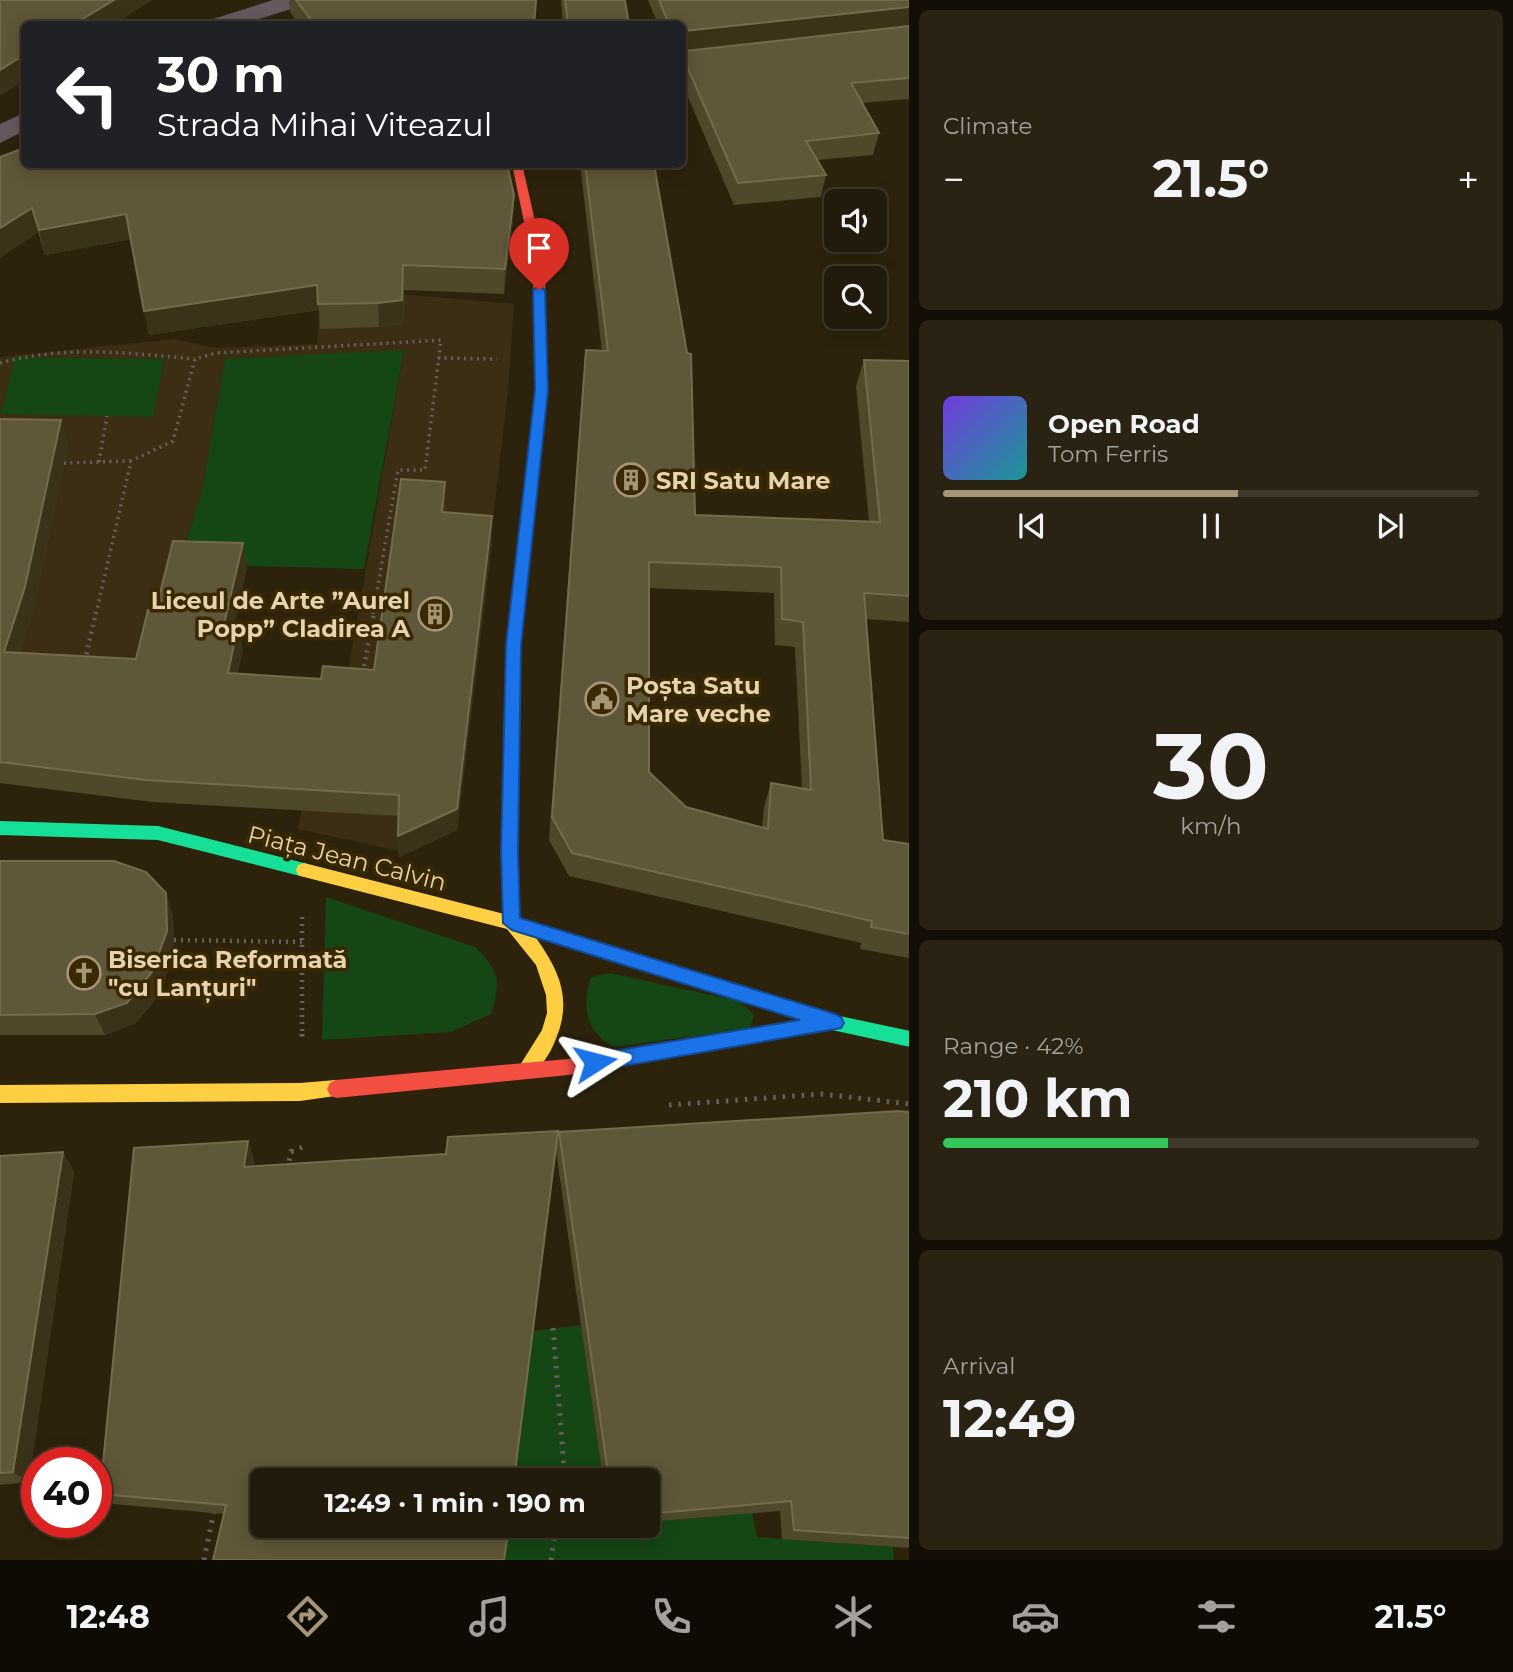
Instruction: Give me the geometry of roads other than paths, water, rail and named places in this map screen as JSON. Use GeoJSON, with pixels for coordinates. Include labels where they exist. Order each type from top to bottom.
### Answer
{"type":"FeatureCollection","features":[{"type":"Feature","properties":{"kind":"street"},"geometry":{"type":"LineString","coordinates":[[230,21],[296,0]]}},
{"type":"Feature","properties":{"kind":"street"},"geometry":{"type":"LineString","coordinates":[[0,135],[21,123]]}},
{"type":"Feature","properties":{"kind":"street"},"geometry":{"type":"LineString","coordinates":[[518,168],[539,265],[541,390],[514,645],[509,852],[512,923],[835,1023],[909,1039]]}},
{"type":"Feature","properties":{"kind":"street","name":"Piața Jean Calvin"},"geometry":{"type":"LineString","coordinates":[[0,828],[158,834],[512,923],[538,947],[550,968],[558,1004],[549,1042],[526,1070]]}},
{"type":"Feature","properties":{"kind":"street"},"geometry":{"type":"LineString","coordinates":[[0,1094],[300,1092],[568,1067],[835,1023]]}},
{"type":"Feature","properties":{"kind":"place","name":"SRI Satu Mare"},"geometry":{"type":"Point","coordinates":[631,480]}},
{"type":"Feature","properties":{"kind":"place","name":"Liceul de Arte ”Aurel Popp” Cladirea A"},"geometry":{"type":"Point","coordinates":[435,614]}},
{"type":"Feature","properties":{"kind":"place","name":"Poșta Satu Mare veche"},"geometry":{"type":"Point","coordinates":[602,699]}},
{"type":"Feature","properties":{"kind":"place","name":"Biserica Reformată \"cu Lanțuri\""},"geometry":{"type":"Point","coordinates":[84,973]}}]}
